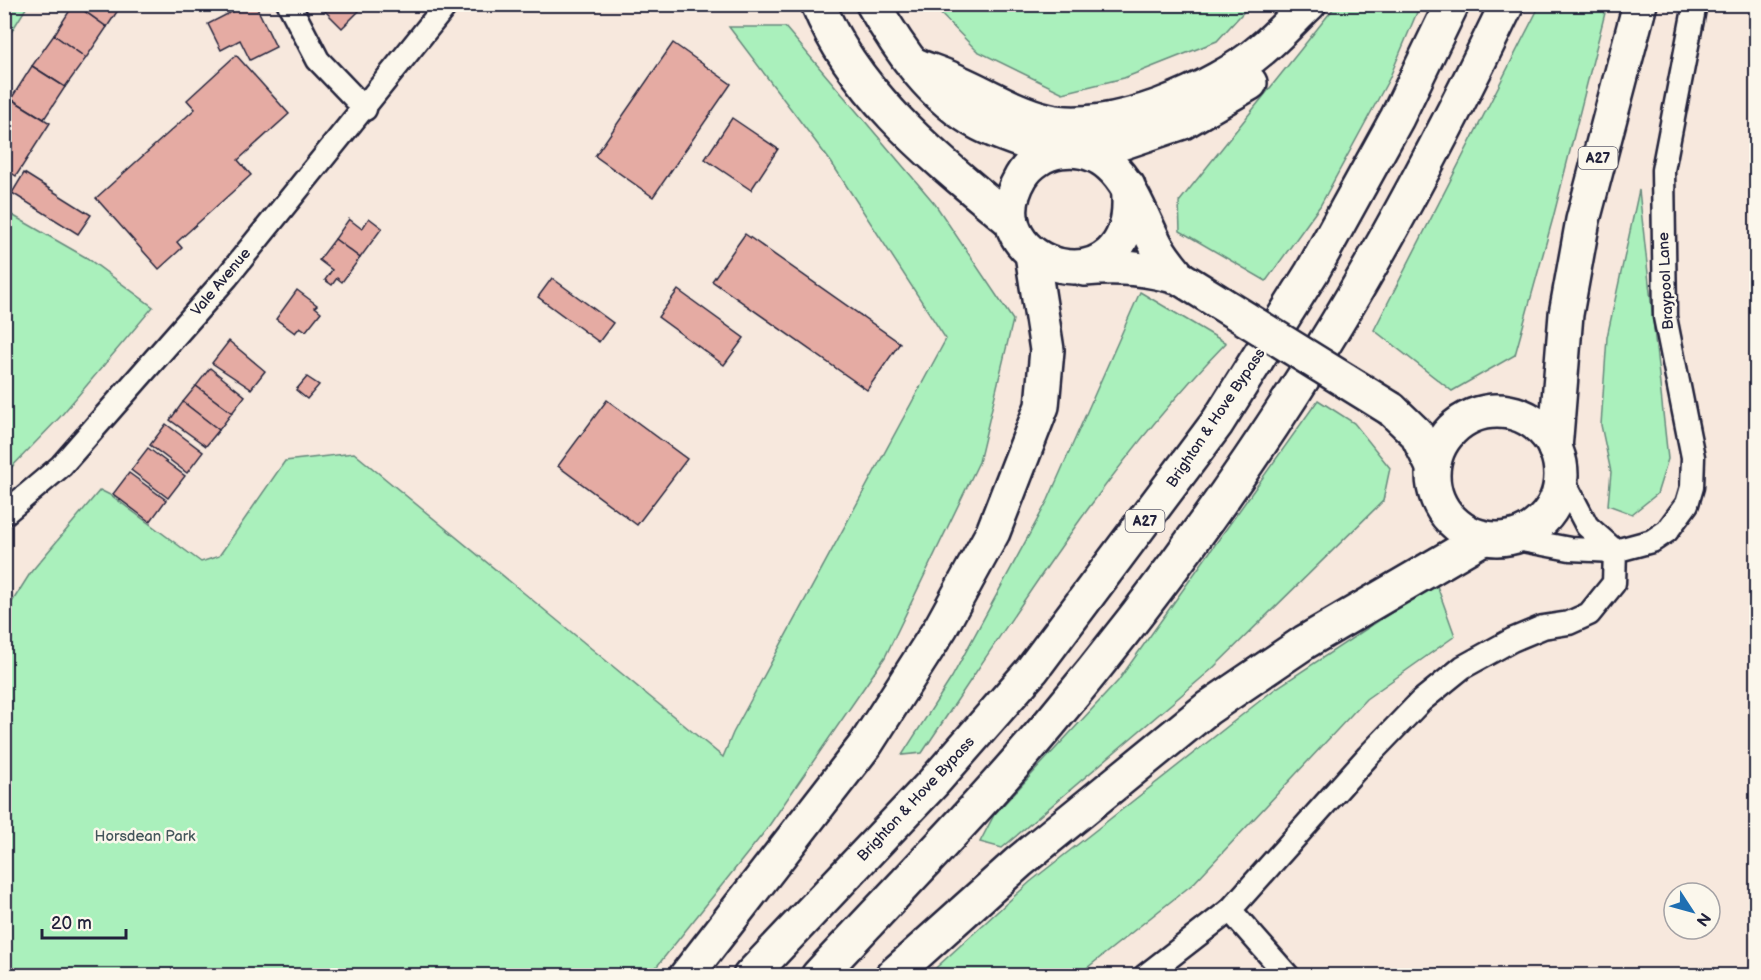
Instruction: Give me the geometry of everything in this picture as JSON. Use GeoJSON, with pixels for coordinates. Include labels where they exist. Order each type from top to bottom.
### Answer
{"type":"FeatureCollection","features":[{"type":"Feature","properties":{"kind":"highway"},"geometry":{"type":"LineString","coordinates":[[818,4],[826,25],[878,102],[957,176],[1012,222]]}},
{"type":"Feature","properties":{"kind":"highway"},"geometry":{"type":"LineString","coordinates":[[873,4],[892,37],[943,100],[979,124],[1053,152]]}},
{"type":"Feature","properties":{"kind":"highway"},"geometry":{"type":"LineString","coordinates":[[915,65],[958,82],[1008,108],[1048,121],[1081,124],[1114,120],[1153,109],[1230,72],[1262,50],[1309,4]]}},
{"type":"Feature","properties":{"kind":"highway"},"geometry":{"type":"LineString","coordinates":[[1091,153],[1183,122],[1246,86],[1274,65],[1309,4]]}},
{"type":"Feature","properties":{"kind":"highway","name":"Brighton & Hove Bypass"},"geometry":{"type":"LineString","coordinates":[[750,975],[933,783],[1032,670],[1217,423],[1312,272],[1397,118],[1452,4]]}},
{"type":"Feature","properties":{"kind":"highway"},"geometry":{"type":"LineString","coordinates":[[818,975],[978,806],[1051,721],[1145,602],[1241,473],[1342,314],[1467,88],[1508,4]]}},
{"type":"Feature","properties":{"kind":"highway","name":"A27"},"geometry":{"type":"LineString","coordinates":[[1558,463],[1566,314],[1583,220],[1640,4]]}},
{"type":"Feature","properties":{"kind":"highway"},"geometry":{"type":"LineString","coordinates":[[1180,278],[1163,259],[1128,186],[1106,161],[1091,153],[1072,149],[1053,152],[1037,159],[1024,171],[1015,187],[1011,204],[1012,222],[1019,239],[1032,254],[1048,264],[1076,269],[1125,266],[1150,269],[1180,278],[1391,409],[1416,433],[1433,467],[1436,495],[1450,520],[1466,532],[1498,538]]}},
{"type":"Feature","properties":{"kind":"highway"},"geometry":{"type":"LineString","coordinates":[[1076,269],[1101,260],[1123,236],[1129,221],[1128,186]]}},
{"type":"Feature","properties":{"kind":"highway"},"geometry":{"type":"LineString","coordinates":[[686,975],[866,744],[940,627],[993,532],[1042,406],[1047,350],[1032,254]]}},
{"type":"Feature","properties":{"kind":"highway"},"geometry":{"type":"LineString","coordinates":[[1391,409],[1458,424]]}},
{"type":"Feature","properties":{"kind":"highway"},"geometry":{"type":"LineString","coordinates":[[892,975],[1019,862],[1208,708],[1305,642],[1498,538],[1531,529],[1547,515],[1557,497],[1558,463],[1538,427],[1513,413],[1494,411],[1475,415],[1458,424],[1446,436],[1433,467]]}},
{"type":"Feature","properties":{"kind":"street"},"geometry":{"type":"LineString","coordinates":[[289,4],[318,60],[365,109]]}},
{"type":"Feature","properties":{"kind":"street","name":"Vale Avenue"},"geometry":{"type":"LineString","coordinates":[[4,514],[61,466],[227,277],[365,109],[447,4]]}},
{"type":"Feature","properties":{"kind":"street","name":"Vale Avenue"},"geometry":{"type":"LineString","coordinates":[[423,36],[461,4]]}},
{"type":"Feature","properties":{"kind":"street","name":"Braypool Lane"},"geometry":{"type":"LineString","coordinates":[[1498,538],[1570,549],[1615,551],[1652,541],[1667,531],[1687,504],[1692,487],[1693,457],[1665,317],[1663,170],[1695,4]]}},
{"type":"Feature","properties":{"kind":"street"},"geometry":{"type":"LineString","coordinates":[[1145,975],[1230,910],[1368,756],[1421,701],[1463,667],[1512,640],[1543,627],[1569,623],[1589,614],[1614,583],[1615,551],[1587,526],[1558,463]]}},
{"type":"Feature","properties":{"kind":"street"},"geometry":{"type":"LineString","coordinates":[[1230,910],[1288,975]]}},
{"type":"Feature","properties":{"kind":"green space"},"geometry":{"type":"Polygon","coordinates":[[[1337,4],[1420,5],[1389,79],[1320,206],[1266,281],[1180,231],[1179,202],[1337,4]]]}},
{"type":"Feature","properties":{"kind":"green space"},"geometry":{"type":"Polygon","coordinates":[[[4,5],[28,5],[5,42],[4,5]]]}},
{"type":"Feature","properties":{"kind":"green space"},"geometry":{"type":"Polygon","coordinates":[[[932,5],[1250,5],[1217,41],[1124,78],[1063,93],[977,51],[932,5]]]}},
{"type":"Feature","properties":{"kind":"green space"},"geometry":{"type":"Polygon","coordinates":[[[1540,5],[1607,5],[1553,218],[1515,355],[1452,391],[1374,330],[1540,5]]]}},
{"type":"Feature","properties":{"kind":"green space","name":"Horsdean Park"},"geometry":{"type":"Polygon","coordinates":[[[729,27],[785,27],[935,204],[1013,320],[979,462],[885,657],[766,830],[650,975],[590,975],[595,972],[588,976],[5,975],[5,613],[31,572],[100,490],[112,496],[201,562],[219,556],[285,461],[354,453],[723,757],[733,733],[946,339],[831,162],[729,27]]]}},
{"type":"Feature","properties":{"kind":"green space"},"geometry":{"type":"Polygon","coordinates":[[[1639,190],[1668,459],[1657,494],[1632,514],[1608,505],[1611,472],[1601,425],[1607,337],[1639,190]]]}},
{"type":"Feature","properties":{"kind":"green space"},"geometry":{"type":"Polygon","coordinates":[[[5,211],[87,258],[153,307],[60,417],[5,474],[5,211]]]}},
{"type":"Feature","properties":{"kind":"green space"},"geometry":{"type":"Polygon","coordinates":[[[1140,292],[1226,343],[1183,390],[1103,489],[1029,593],[922,753],[902,755],[952,677],[1048,500],[1140,292]]]}},
{"type":"Feature","properties":{"kind":"green space"},"geometry":{"type":"Polygon","coordinates":[[[1318,400],[1354,423],[1390,468],[1383,501],[1212,669],[1002,848],[980,842],[994,815],[1118,681],[1318,400]]]}},
{"type":"Feature","properties":{"kind":"green space"},"geometry":{"type":"Polygon","coordinates":[[[1436,583],[1455,636],[1366,699],[1194,883],[1078,975],[927,976],[1030,882],[1275,689],[1436,583]]]}},
{"type":"Feature","properties":{"kind":"building"},"geometry":{"type":"Polygon","coordinates":[[[74,4],[107,27],[86,58],[54,35],[74,4]]]}},
{"type":"Feature","properties":{"kind":"building"},"geometry":{"type":"Polygon","coordinates":[[[75,4],[122,4],[107,27],[75,4]]]}},
{"type":"Feature","properties":{"kind":"building"},"geometry":{"type":"Polygon","coordinates":[[[247,4],[255,4],[276,47],[250,60],[240,40],[221,50],[208,24],[247,4]]]}},
{"type":"Feature","properties":{"kind":"building"},"geometry":{"type":"Polygon","coordinates":[[[329,4],[366,4],[342,28],[324,10],[329,4]]]}},
{"type":"Feature","properties":{"kind":"building"},"geometry":{"type":"Polygon","coordinates":[[[54,35],[86,58],[65,87],[32,66],[54,35]]]}},
{"type":"Feature","properties":{"kind":"building"},"geometry":{"type":"Polygon","coordinates":[[[673,43],[731,84],[653,197],[595,156],[673,43]]]}},
{"type":"Feature","properties":{"kind":"building"},"geometry":{"type":"Polygon","coordinates":[[[236,55],[289,114],[238,160],[251,175],[177,242],[182,248],[159,269],[96,198],[195,109],[187,100],[236,55]]]}},
{"type":"Feature","properties":{"kind":"building"},"geometry":{"type":"Polygon","coordinates":[[[32,66],[65,87],[44,119],[11,99],[32,66]]]}},
{"type":"Feature","properties":{"kind":"building"},"geometry":{"type":"Polygon","coordinates":[[[11,99],[50,123],[16,176],[4,168],[4,110],[11,99]]]}},
{"type":"Feature","properties":{"kind":"building"},"geometry":{"type":"Polygon","coordinates":[[[732,118],[778,149],[751,190],[705,159],[732,118]]]}},
{"type":"Feature","properties":{"kind":"building"},"geometry":{"type":"Polygon","coordinates":[[[24,173],[91,215],[78,234],[12,193],[24,173]]]}},
{"type":"Feature","properties":{"kind":"building"},"geometry":{"type":"Polygon","coordinates":[[[369,218],[382,228],[360,258],[335,239],[349,219],[362,229],[369,218]]]}},
{"type":"Feature","properties":{"kind":"building"},"geometry":{"type":"Polygon","coordinates":[[[745,234],[900,343],[867,390],[712,281],[745,234]]]}},
{"type":"Feature","properties":{"kind":"building"},"geometry":{"type":"Polygon","coordinates":[[[335,239],[360,258],[342,282],[337,278],[332,285],[325,280],[332,270],[319,260],[335,239]]]}},
{"type":"Feature","properties":{"kind":"building"},"geometry":{"type":"Polygon","coordinates":[[[552,278],[613,323],[599,342],[538,297],[552,278]]]}},
{"type":"Feature","properties":{"kind":"building"},"geometry":{"type":"Polygon","coordinates":[[[297,290],[317,305],[315,307],[321,312],[306,331],[300,327],[295,333],[276,319],[297,290]]]}},
{"type":"Feature","properties":{"kind":"building"},"geometry":{"type":"Polygon","coordinates":[[[678,290],[744,338],[724,365],[658,317],[678,290]]]}},
{"type":"Feature","properties":{"kind":"building"},"geometry":{"type":"Polygon","coordinates":[[[229,341],[265,371],[251,389],[212,363],[229,341]]]}},
{"type":"Feature","properties":{"kind":"building"},"geometry":{"type":"Polygon","coordinates":[[[210,368],[245,396],[232,413],[196,386],[210,368]]]}},
{"type":"Feature","properties":{"kind":"building"},"geometry":{"type":"Polygon","coordinates":[[[307,377],[319,385],[307,399],[296,390],[307,377]]]}},
{"type":"Feature","properties":{"kind":"building"},"geometry":{"type":"Polygon","coordinates":[[[196,386],[232,413],[219,430],[183,402],[196,386]]]}},
{"type":"Feature","properties":{"kind":"building"},"geometry":{"type":"Polygon","coordinates":[[[607,400],[687,459],[637,525],[558,466],[607,400]]]}},
{"type":"Feature","properties":{"kind":"building"},"geometry":{"type":"Polygon","coordinates":[[[183,402],[219,430],[206,446],[170,420],[183,402]]]}},
{"type":"Feature","properties":{"kind":"building"},"geometry":{"type":"Polygon","coordinates":[[[166,424],[203,452],[187,473],[150,445],[166,424]]]}},
{"type":"Feature","properties":{"kind":"building"},"geometry":{"type":"Polygon","coordinates":[[[148,448],[185,476],[168,498],[131,470],[148,448]]]}},
{"type":"Feature","properties":{"kind":"building"},"geometry":{"type":"Polygon","coordinates":[[[129,473],[166,500],[150,522],[113,494],[129,473]]]}}]}
